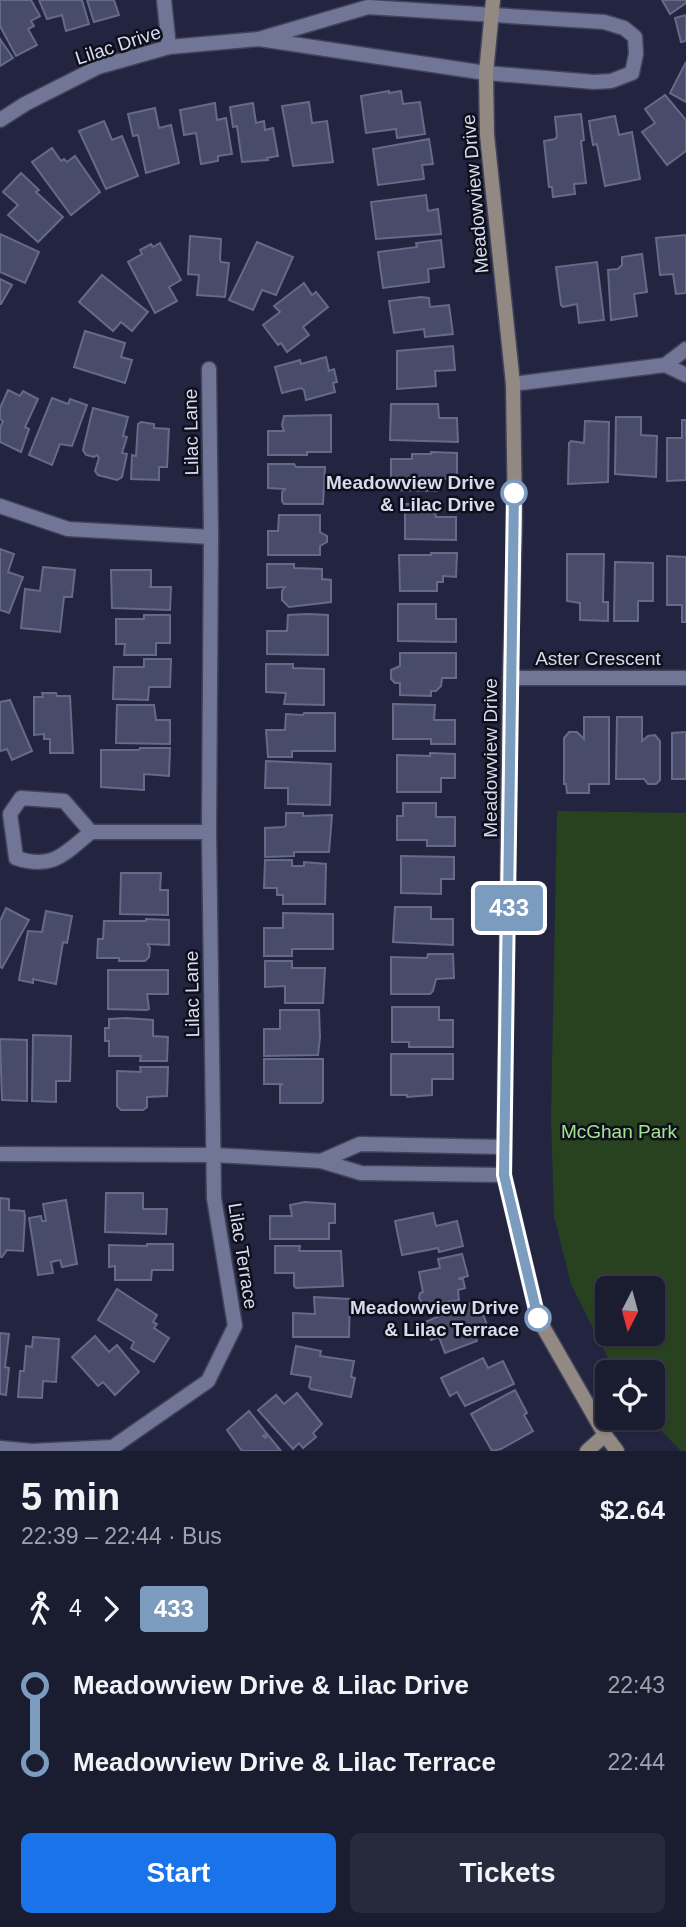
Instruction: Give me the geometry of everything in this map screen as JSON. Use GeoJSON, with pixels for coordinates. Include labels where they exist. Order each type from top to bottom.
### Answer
{"type":"FeatureCollection","features":[{"type":"Feature","properties":{"kind":"street"},"geometry":{"type":"LineString","coordinates":[[164,0],[169,47]]}},
{"type":"Feature","properties":{"kind":"street","name":"Lilac Drive"},"geometry":{"type":"LineString","coordinates":[[0,120],[25,104],[98,68],[169,47],[259,39],[368,7],[492,7],[604,22],[624,28],[635,37],[636,54],[632,73],[611,81],[594,82],[486,73],[259,39]]}},
{"type":"Feature","properties":{"kind":"street","name":"Meadowview Drive"},"geometry":{"type":"LineString","coordinates":[[492,7],[486,73],[487,135],[513,384],[515,521],[510,678],[504,1175],[538,1318],[605,1435],[617,1451]]}},
{"type":"Feature","properties":{"kind":"street"},"geometry":{"type":"LineString","coordinates":[[513,384],[665,365],[686,349]]}},
{"type":"Feature","properties":{"kind":"street"},"geometry":{"type":"LineString","coordinates":[[665,365],[686,375]]}},
{"type":"Feature","properties":{"kind":"street","name":"Lilac Lane"},"geometry":{"type":"LineString","coordinates":[[209,369],[209,832],[214,1155]]}},
{"type":"Feature","properties":{"kind":"street"},"geometry":{"type":"LineString","coordinates":[[0,506],[68,529],[211,537]]}},
{"type":"Feature","properties":{"kind":"street","name":"Aster Crescent"},"geometry":{"type":"LineString","coordinates":[[510,678],[686,678]]}},
{"type":"Feature","properties":{"kind":"street"},"geometry":{"type":"LineString","coordinates":[[91,832],[64,801],[22,797],[10,814],[16,858],[35,864],[59,858],[91,832],[209,832]]}},
{"type":"Feature","properties":{"kind":"street"},"geometry":{"type":"LineString","coordinates":[[321,1161],[360,1144],[503,1147]]}},
{"type":"Feature","properties":{"kind":"street"},"geometry":{"type":"LineString","coordinates":[[0,1154],[214,1155],[321,1161],[360,1173],[504,1175]]}},
{"type":"Feature","properties":{"kind":"street","name":"Lilac Terrace"},"geometry":{"type":"LineString","coordinates":[[0,1448],[32,1451],[113,1447],[208,1381],[235,1326],[214,1198],[214,1155]]}},
{"type":"Feature","properties":{"kind":"street"},"geometry":{"type":"LineString","coordinates":[[587,1451],[605,1435]]}},
{"type":"Feature","properties":{"kind":"green space","name":"McGhan Park"},"geometry":{"type":"Polygon","coordinates":[[[557,811],[686,813],[686,1451],[681,1451],[661,1430],[665,1430],[665,1360],[609,1360],[602,1346],[665,1346],[665,1276],[595,1276],[595,1332],[571,1284],[554,1216],[551,1118],[557,811]]]}},
{"type":"Feature","properties":{"kind":"building"},"geometry":{"type":"Polygon","coordinates":[[[0,0],[31,0],[40,16],[31,21],[34,26],[28,29],[37,45],[16,56],[0,26],[0,0]]]}},
{"type":"Feature","properties":{"kind":"building"},"geometry":{"type":"Polygon","coordinates":[[[39,0],[82,0],[89,24],[66,31],[62,15],[47,19],[39,0]]]}},
{"type":"Feature","properties":{"kind":"building"},"geometry":{"type":"Polygon","coordinates":[[[87,0],[114,0],[119,15],[94,22],[87,0]]]}},
{"type":"Feature","properties":{"kind":"building"},"geometry":{"type":"Polygon","coordinates":[[[662,0],[686,0],[686,3],[670,14],[662,0]]]}},
{"type":"Feature","properties":{"kind":"building"},"geometry":{"type":"Polygon","coordinates":[[[686,15],[686,41],[681,42],[675,18],[686,15]]]}},
{"type":"Feature","properties":{"kind":"building"},"geometry":{"type":"Polygon","coordinates":[[[0,39],[13,58],[0,66],[0,39]]]}},
{"type":"Feature","properties":{"kind":"building"},"geometry":{"type":"Polygon","coordinates":[[[686,62],[686,102],[670,93],[686,62]]]}},
{"type":"Feature","properties":{"kind":"building"},"geometry":{"type":"Polygon","coordinates":[[[401,91],[403,104],[420,102],[425,134],[397,138],[396,129],[366,133],[361,96],[401,91]]]}},
{"type":"Feature","properties":{"kind":"building"},"geometry":{"type":"Polygon","coordinates":[[[665,95],[686,120],[686,151],[667,165],[642,132],[655,123],[645,109],[665,95]]]}},
{"type":"Feature","properties":{"kind":"building"},"geometry":{"type":"Polygon","coordinates":[[[309,102],[312,123],[327,121],[333,162],[293,166],[282,106],[309,102]]]}},
{"type":"Feature","properties":{"kind":"building"},"geometry":{"type":"Polygon","coordinates":[[[215,103],[217,120],[226,118],[232,154],[218,156],[218,161],[201,164],[196,133],[184,135],[180,110],[215,103]]]}},
{"type":"Feature","properties":{"kind":"building"},"geometry":{"type":"Polygon","coordinates":[[[253,103],[256,123],[264,121],[265,130],[273,128],[278,156],[267,158],[268,160],[242,162],[237,126],[233,127],[230,107],[253,103]]]}},
{"type":"Feature","properties":{"kind":"building"},"geometry":{"type":"Polygon","coordinates":[[[155,108],[159,128],[171,125],[179,163],[146,173],[138,135],[133,136],[128,114],[155,108]]]}},
{"type":"Feature","properties":{"kind":"building"},"geometry":{"type":"Polygon","coordinates":[[[581,114],[586,183],[574,184],[575,194],[553,197],[552,187],[549,187],[544,141],[557,137],[555,117],[581,114]]]}},
{"type":"Feature","properties":{"kind":"building"},"geometry":{"type":"Polygon","coordinates":[[[615,116],[619,135],[632,132],[640,179],[605,186],[597,144],[593,145],[589,121],[615,116]]]}},
{"type":"Feature","properties":{"kind":"building"},"geometry":{"type":"Polygon","coordinates":[[[104,121],[112,140],[122,136],[138,176],[106,189],[79,131],[104,121]]]}},
{"type":"Feature","properties":{"kind":"building"},"geometry":{"type":"Polygon","coordinates":[[[429,139],[433,164],[422,165],[424,179],[378,185],[373,149],[429,139]]]}},
{"type":"Feature","properties":{"kind":"building"},"geometry":{"type":"Polygon","coordinates":[[[52,148],[61,161],[64,159],[67,162],[75,156],[100,192],[71,215],[32,162],[52,148]]]}},
{"type":"Feature","properties":{"kind":"building"},"geometry":{"type":"Polygon","coordinates":[[[21,173],[39,190],[36,192],[63,217],[38,242],[8,215],[18,205],[3,192],[21,173]]]}},
{"type":"Feature","properties":{"kind":"building"},"geometry":{"type":"Polygon","coordinates":[[[426,195],[428,211],[438,209],[441,234],[376,239],[371,202],[426,195]]]}},
{"type":"Feature","properties":{"kind":"building"},"geometry":{"type":"Polygon","coordinates":[[[0,234],[39,252],[25,283],[0,272],[0,234]]]}},
{"type":"Feature","properties":{"kind":"building"},"geometry":{"type":"Polygon","coordinates":[[[686,235],[686,293],[676,294],[673,274],[660,275],[656,238],[686,235]]]}},
{"type":"Feature","properties":{"kind":"building"},"geometry":{"type":"Polygon","coordinates":[[[190,236],[221,239],[221,262],[229,263],[225,297],[197,295],[199,275],[188,274],[190,236]]]}},
{"type":"Feature","properties":{"kind":"building"},"geometry":{"type":"Polygon","coordinates":[[[441,240],[444,267],[428,269],[429,282],[383,288],[378,252],[417,247],[416,243],[441,240]]]}},
{"type":"Feature","properties":{"kind":"building"},"geometry":{"type":"Polygon","coordinates":[[[257,242],[293,257],[276,295],[262,290],[253,310],[229,300],[257,242]]]}},
{"type":"Feature","properties":{"kind":"building"},"geometry":{"type":"Polygon","coordinates":[[[160,243],[181,280],[169,287],[177,301],[155,313],[128,262],[142,254],[140,250],[160,243]]]}},
{"type":"Feature","properties":{"kind":"building"},"geometry":{"type":"Polygon","coordinates":[[[642,254],[647,292],[634,294],[637,316],[611,320],[608,270],[618,269],[622,265],[622,257],[642,254]]]}},
{"type":"Feature","properties":{"kind":"building"},"geometry":{"type":"Polygon","coordinates":[[[597,262],[604,320],[579,323],[577,304],[563,307],[561,305],[556,267],[597,262]]]}},
{"type":"Feature","properties":{"kind":"building"},"geometry":{"type":"Polygon","coordinates":[[[102,275],[148,312],[132,331],[121,322],[113,331],[79,302],[102,275]]]}},
{"type":"Feature","properties":{"kind":"building"},"geometry":{"type":"Polygon","coordinates":[[[0,279],[12,285],[1,304],[0,304],[0,279]]]}},
{"type":"Feature","properties":{"kind":"building"},"geometry":{"type":"Polygon","coordinates":[[[304,283],[312,295],[316,292],[328,307],[303,327],[309,335],[287,352],[263,325],[280,312],[274,306],[304,283]]]}},
{"type":"Feature","properties":{"kind":"building"},"geometry":{"type":"Polygon","coordinates":[[[429,298],[430,307],[449,305],[453,334],[425,337],[424,329],[394,333],[389,301],[429,298]]]}},
{"type":"Feature","properties":{"kind":"building"},"geometry":{"type":"Polygon","coordinates":[[[85,331],[125,343],[121,357],[132,360],[125,383],[74,367],[85,331]]]}},
{"type":"Feature","properties":{"kind":"building"},"geometry":{"type":"Polygon","coordinates":[[[453,346],[455,370],[435,371],[436,386],[397,389],[397,351],[453,346]]]}},
{"type":"Feature","properties":{"kind":"building"},"geometry":{"type":"Polygon","coordinates":[[[326,357],[329,371],[334,369],[337,382],[333,383],[335,392],[306,400],[301,388],[282,393],[275,367],[326,357]]]}},
{"type":"Feature","properties":{"kind":"building"},"geometry":{"type":"Polygon","coordinates":[[[8,390],[20,396],[23,391],[38,399],[25,427],[29,429],[21,452],[0,442],[3,421],[0,419],[0,408],[8,390]]]}},
{"type":"Feature","properties":{"kind":"building"},"geometry":{"type":"Polygon","coordinates":[[[52,398],[68,404],[70,399],[87,405],[72,446],[60,444],[52,465],[29,455],[52,398]]]}},
{"type":"Feature","properties":{"kind":"building"},"geometry":{"type":"Polygon","coordinates":[[[391,404],[438,404],[439,418],[457,418],[458,442],[390,440],[391,404]]]}},
{"type":"Feature","properties":{"kind":"building"},"geometry":{"type":"Polygon","coordinates":[[[93,408],[128,417],[123,436],[127,437],[122,453],[127,454],[122,477],[117,480],[98,475],[95,471],[99,458],[97,455],[86,455],[83,450],[93,408]]]}},
{"type":"Feature","properties":{"kind":"building"},"geometry":{"type":"Polygon","coordinates":[[[331,415],[331,452],[268,455],[268,431],[284,431],[284,416],[331,415]]]}},
{"type":"Feature","properties":{"kind":"building"},"geometry":{"type":"Polygon","coordinates":[[[616,417],[641,417],[641,435],[657,436],[656,477],[615,474],[616,417]]]}},
{"type":"Feature","properties":{"kind":"building"},"geometry":{"type":"Polygon","coordinates":[[[682,420],[686,420],[686,480],[667,481],[667,438],[682,438],[682,420]]]}},
{"type":"Feature","properties":{"kind":"building"},"geometry":{"type":"Polygon","coordinates":[[[585,421],[609,422],[608,482],[568,484],[569,443],[584,443],[585,421]]]}},
{"type":"Feature","properties":{"kind":"building"},"geometry":{"type":"Polygon","coordinates":[[[138,424],[154,424],[154,428],[169,429],[167,467],[159,467],[159,480],[131,479],[132,455],[136,456],[138,424]]]}},
{"type":"Feature","properties":{"kind":"building"},"geometry":{"type":"Polygon","coordinates":[[[457,453],[457,478],[438,479],[437,491],[391,490],[391,459],[412,459],[412,454],[457,453]]]}},
{"type":"Feature","properties":{"kind":"building"},"geometry":{"type":"Polygon","coordinates":[[[268,464],[325,467],[323,504],[284,504],[282,492],[285,489],[268,488],[268,464]]]}},
{"type":"Feature","properties":{"kind":"building"},"geometry":{"type":"Polygon","coordinates":[[[405,504],[434,504],[436,517],[456,517],[456,540],[405,539],[405,504]]]}},
{"type":"Feature","properties":{"kind":"building"},"geometry":{"type":"Polygon","coordinates":[[[279,515],[320,515],[320,532],[327,536],[327,542],[320,546],[320,555],[268,555],[268,531],[278,531],[279,515]]]}},
{"type":"Feature","properties":{"kind":"building"},"geometry":{"type":"Polygon","coordinates":[[[0,549],[14,554],[8,572],[23,577],[9,613],[0,610],[0,549]]]}},
{"type":"Feature","properties":{"kind":"building"},"geometry":{"type":"Polygon","coordinates":[[[457,553],[456,577],[443,576],[443,582],[437,582],[437,591],[400,591],[399,555],[457,553]]]}},
{"type":"Feature","properties":{"kind":"building"},"geometry":{"type":"Polygon","coordinates":[[[567,554],[604,554],[603,602],[608,602],[608,621],[580,620],[580,603],[567,601],[567,554]]]}},
{"type":"Feature","properties":{"kind":"building"},"geometry":{"type":"Polygon","coordinates":[[[667,556],[686,557],[686,622],[682,622],[682,605],[667,605],[667,556]]]}},
{"type":"Feature","properties":{"kind":"building"},"geometry":{"type":"Polygon","coordinates":[[[615,562],[653,563],[653,601],[638,601],[638,621],[614,621],[615,562]]]}},
{"type":"Feature","properties":{"kind":"building"},"geometry":{"type":"Polygon","coordinates":[[[267,564],[294,564],[294,568],[322,569],[322,579],[331,580],[331,602],[289,607],[282,600],[285,587],[267,588],[267,564]]]}},
{"type":"Feature","properties":{"kind":"building"},"geometry":{"type":"Polygon","coordinates":[[[43,567],[75,570],[72,597],[64,597],[60,632],[21,628],[25,589],[40,591],[43,567]]]}},
{"type":"Feature","properties":{"kind":"building"},"geometry":{"type":"Polygon","coordinates":[[[111,570],[151,570],[149,587],[171,587],[170,610],[112,608],[111,570]]]}},
{"type":"Feature","properties":{"kind":"building"},"geometry":{"type":"Polygon","coordinates":[[[398,604],[436,604],[436,619],[456,619],[456,642],[398,641],[398,604]]]}},
{"type":"Feature","properties":{"kind":"building"},"geometry":{"type":"Polygon","coordinates":[[[144,615],[170,615],[170,643],[156,643],[156,655],[124,655],[125,644],[116,644],[116,619],[144,619],[144,615]]]}},
{"type":"Feature","properties":{"kind":"building"},"geometry":{"type":"Polygon","coordinates":[[[288,615],[328,615],[328,655],[267,654],[267,631],[287,631],[288,615]]]}},
{"type":"Feature","properties":{"kind":"building"},"geometry":{"type":"Polygon","coordinates":[[[400,653],[456,653],[456,678],[442,678],[441,686],[436,691],[431,691],[431,696],[400,695],[400,683],[391,679],[391,670],[400,666],[400,653]]]}},
{"type":"Feature","properties":{"kind":"building"},"geometry":{"type":"Polygon","coordinates":[[[144,659],[171,659],[170,687],[149,687],[148,700],[113,699],[114,667],[144,667],[144,659]]]}},
{"type":"Feature","properties":{"kind":"building"},"geometry":{"type":"Polygon","coordinates":[[[266,664],[293,664],[293,668],[324,669],[324,705],[284,704],[286,693],[266,692],[266,664]]]}},
{"type":"Feature","properties":{"kind":"building"},"geometry":{"type":"Polygon","coordinates":[[[42,693],[70,696],[73,753],[50,753],[50,739],[44,739],[44,734],[34,735],[34,697],[43,697],[42,693]]]}},
{"type":"Feature","properties":{"kind":"building"},"geometry":{"type":"Polygon","coordinates":[[[10,700],[32,751],[12,760],[7,749],[0,749],[0,702],[10,700]]]}},
{"type":"Feature","properties":{"kind":"building"},"geometry":{"type":"Polygon","coordinates":[[[393,704],[435,705],[434,720],[455,720],[455,744],[431,744],[431,739],[393,739],[393,704]]]}},
{"type":"Feature","properties":{"kind":"building"},"geometry":{"type":"Polygon","coordinates":[[[117,705],[154,705],[156,720],[170,720],[170,744],[116,743],[117,705]]]}},
{"type":"Feature","properties":{"kind":"building"},"geometry":{"type":"Polygon","coordinates":[[[335,713],[335,751],[292,751],[292,757],[268,757],[266,730],[285,730],[286,714],[335,713]]]}},
{"type":"Feature","properties":{"kind":"building"},"geometry":{"type":"Polygon","coordinates":[[[584,717],[609,717],[609,784],[589,784],[589,793],[567,793],[564,784],[564,738],[569,732],[577,732],[584,739],[584,717]]]}},
{"type":"Feature","properties":{"kind":"building"},"geometry":{"type":"Polygon","coordinates":[[[617,717],[642,717],[642,741],[655,735],[660,741],[660,780],[656,784],[648,784],[644,779],[616,779],[617,717]]]}},
{"type":"Feature","properties":{"kind":"building"},"geometry":{"type":"Polygon","coordinates":[[[686,732],[686,779],[672,779],[672,733],[686,732]]]}},
{"type":"Feature","properties":{"kind":"building"},"geometry":{"type":"Polygon","coordinates":[[[170,748],[169,776],[144,774],[144,790],[101,787],[101,750],[170,748]]]}},
{"type":"Feature","properties":{"kind":"building"},"geometry":{"type":"Polygon","coordinates":[[[430,753],[455,754],[455,778],[441,778],[441,792],[397,792],[397,755],[430,756],[430,753]]]}},
{"type":"Feature","properties":{"kind":"building"},"geometry":{"type":"Polygon","coordinates":[[[266,761],[331,764],[330,805],[288,804],[288,788],[265,788],[266,761]]]}},
{"type":"Feature","properties":{"kind":"building"},"geometry":{"type":"Polygon","coordinates":[[[403,803],[436,803],[436,817],[455,817],[455,846],[427,846],[427,840],[397,840],[397,816],[403,816],[403,803]]]}},
{"type":"Feature","properties":{"kind":"building"},"geometry":{"type":"Polygon","coordinates":[[[286,813],[303,813],[303,816],[332,815],[329,852],[294,852],[294,856],[265,857],[265,828],[284,827],[286,813]]]}},
{"type":"Feature","properties":{"kind":"building"},"geometry":{"type":"Polygon","coordinates":[[[401,856],[454,857],[454,879],[441,879],[441,894],[401,893],[401,856]]]}},
{"type":"Feature","properties":{"kind":"building"},"geometry":{"type":"Polygon","coordinates":[[[265,860],[292,860],[292,866],[304,866],[304,862],[326,864],[325,904],[283,904],[283,895],[277,895],[277,888],[264,888],[265,860]]]}},
{"type":"Feature","properties":{"kind":"building"},"geometry":{"type":"Polygon","coordinates":[[[121,873],[161,873],[160,890],[168,890],[168,915],[120,914],[121,873]]]}},
{"type":"Feature","properties":{"kind":"building"},"geometry":{"type":"Polygon","coordinates":[[[395,907],[431,907],[431,919],[453,919],[453,945],[393,942],[395,907]]]}},
{"type":"Feature","properties":{"kind":"building"},"geometry":{"type":"Polygon","coordinates":[[[6,908],[29,920],[2,968],[0,921],[6,908]]]}},
{"type":"Feature","properties":{"kind":"building"},"geometry":{"type":"Polygon","coordinates":[[[46,911],[72,916],[67,943],[63,942],[56,984],[33,979],[33,983],[19,980],[28,931],[42,932],[46,911]]]}},
{"type":"Feature","properties":{"kind":"building"},"geometry":{"type":"Polygon","coordinates":[[[283,913],[333,914],[333,949],[292,949],[292,956],[264,956],[264,928],[283,928],[283,913]]]}},
{"type":"Feature","properties":{"kind":"building"},"geometry":{"type":"Polygon","coordinates":[[[169,920],[169,945],[147,944],[150,948],[149,957],[145,961],[97,958],[98,939],[103,939],[104,921],[169,920]]]}},
{"type":"Feature","properties":{"kind":"building"},"geometry":{"type":"Polygon","coordinates":[[[428,954],[453,954],[454,978],[436,979],[430,994],[391,994],[391,957],[427,958],[428,954]]]}},
{"type":"Feature","properties":{"kind":"building"},"geometry":{"type":"Polygon","coordinates":[[[265,961],[292,961],[292,968],[325,968],[323,1003],[285,1003],[285,986],[265,987],[265,961]]]}},
{"type":"Feature","properties":{"kind":"building"},"geometry":{"type":"Polygon","coordinates":[[[108,970],[168,970],[168,994],[147,994],[147,1010],[108,1009],[108,970]]]}},
{"type":"Feature","properties":{"kind":"building"},"geometry":{"type":"Polygon","coordinates":[[[392,1007],[439,1007],[439,1020],[453,1020],[453,1047],[409,1047],[409,1042],[392,1042],[392,1007]]]}},
{"type":"Feature","properties":{"kind":"building"},"geometry":{"type":"Polygon","coordinates":[[[280,1010],[319,1010],[318,1055],[264,1056],[264,1029],[280,1029],[280,1010]]]}},
{"type":"Feature","properties":{"kind":"building"},"geometry":{"type":"Polygon","coordinates":[[[109,1019],[153,1020],[153,1036],[168,1037],[167,1061],[140,1061],[141,1056],[109,1056],[109,1041],[105,1041],[105,1028],[109,1028],[109,1019]]]}},
{"type":"Feature","properties":{"kind":"building"},"geometry":{"type":"Polygon","coordinates":[[[33,1035],[71,1036],[70,1081],[56,1081],[56,1102],[32,1101],[33,1035]]]}},
{"type":"Feature","properties":{"kind":"building"},"geometry":{"type":"Polygon","coordinates":[[[0,1039],[27,1040],[27,1101],[2,1100],[0,1039]]]}},
{"type":"Feature","properties":{"kind":"building"},"geometry":{"type":"Polygon","coordinates":[[[391,1054],[453,1054],[453,1079],[432,1079],[432,1095],[391,1095],[391,1054]]]}},
{"type":"Feature","properties":{"kind":"building"},"geometry":{"type":"Polygon","coordinates":[[[264,1059],[323,1059],[323,1101],[280,1103],[280,1085],[283,1084],[264,1084],[264,1059]]]}},
{"type":"Feature","properties":{"kind":"building"},"geometry":{"type":"Polygon","coordinates":[[[140,1067],[168,1067],[167,1096],[147,1097],[147,1107],[143,1110],[121,1110],[117,1106],[117,1071],[141,1072],[140,1067]]]}},
{"type":"Feature","properties":{"kind":"building"},"geometry":{"type":"Polygon","coordinates":[[[106,1193],[143,1193],[143,1209],[167,1209],[166,1234],[105,1232],[106,1193]]]}},
{"type":"Feature","properties":{"kind":"building"},"geometry":{"type":"Polygon","coordinates":[[[0,1198],[9,1199],[9,1210],[24,1211],[25,1216],[23,1251],[7,1250],[2,1257],[0,1257],[0,1198]]]}},
{"type":"Feature","properties":{"kind":"building"},"geometry":{"type":"Polygon","coordinates":[[[66,1200],[77,1264],[62,1267],[60,1260],[51,1262],[53,1273],[38,1275],[29,1218],[41,1216],[42,1221],[46,1221],[43,1204],[66,1200]]]}},
{"type":"Feature","properties":{"kind":"building"},"geometry":{"type":"Polygon","coordinates":[[[305,1202],[335,1204],[335,1223],[329,1223],[329,1239],[270,1239],[270,1216],[292,1216],[290,1205],[305,1202]]]}},
{"type":"Feature","properties":{"kind":"building"},"geometry":{"type":"Polygon","coordinates":[[[433,1213],[436,1226],[457,1221],[463,1246],[439,1252],[438,1248],[402,1255],[395,1221],[433,1213]]]}},
{"type":"Feature","properties":{"kind":"building"},"geometry":{"type":"Polygon","coordinates":[[[173,1244],[173,1270],[152,1270],[151,1280],[115,1280],[115,1266],[109,1267],[109,1245],[173,1244]]]}},
{"type":"Feature","properties":{"kind":"building"},"geometry":{"type":"Polygon","coordinates":[[[275,1246],[300,1246],[299,1251],[341,1251],[343,1286],[296,1288],[294,1273],[275,1273],[275,1246]]]}},
{"type":"Feature","properties":{"kind":"building"},"geometry":{"type":"Polygon","coordinates":[[[462,1254],[468,1276],[458,1279],[463,1279],[465,1288],[458,1290],[459,1300],[424,1306],[419,1298],[423,1292],[419,1272],[440,1268],[438,1259],[462,1254]]]}},
{"type":"Feature","properties":{"kind":"building"},"geometry":{"type":"Polygon","coordinates":[[[117,1289],[157,1315],[153,1322],[157,1324],[154,1328],[169,1338],[154,1362],[131,1348],[134,1342],[98,1320],[117,1289]]]}},
{"type":"Feature","properties":{"kind":"building"},"geometry":{"type":"Polygon","coordinates":[[[314,1297],[350,1299],[349,1337],[293,1337],[293,1313],[315,1314],[314,1297]]]}},
{"type":"Feature","properties":{"kind":"building"},"geometry":{"type":"Polygon","coordinates":[[[478,1300],[487,1325],[473,1330],[477,1341],[445,1353],[439,1337],[431,1340],[425,1322],[478,1300]]]}},
{"type":"Feature","properties":{"kind":"building"},"geometry":{"type":"Polygon","coordinates":[[[0,1333],[9,1334],[5,1367],[9,1368],[6,1395],[0,1394],[0,1333]]]}},
{"type":"Feature","properties":{"kind":"building"},"geometry":{"type":"Polygon","coordinates":[[[95,1336],[109,1352],[117,1345],[139,1372],[115,1395],[103,1382],[98,1386],[72,1357],[95,1336]]]}},
{"type":"Feature","properties":{"kind":"building"},"geometry":{"type":"Polygon","coordinates":[[[33,1337],[59,1339],[56,1382],[43,1381],[42,1398],[18,1397],[26,1346],[32,1347],[33,1337]]]}},
{"type":"Feature","properties":{"kind":"building"},"geometry":{"type":"Polygon","coordinates":[[[296,1346],[321,1351],[320,1356],[354,1361],[351,1377],[355,1378],[351,1397],[311,1389],[311,1377],[291,1374],[296,1346]]]}},
{"type":"Feature","properties":{"kind":"building"},"geometry":{"type":"Polygon","coordinates":[[[483,1358],[488,1368],[503,1361],[514,1384],[465,1406],[457,1392],[450,1396],[441,1378],[483,1358]]]}},
{"type":"Feature","properties":{"kind":"building"},"geometry":{"type":"Polygon","coordinates":[[[515,1390],[533,1431],[501,1449],[492,1451],[471,1414],[515,1390]]]}},
{"type":"Feature","properties":{"kind":"building"},"geometry":{"type":"Polygon","coordinates":[[[297,1393],[322,1424],[313,1433],[316,1437],[303,1448],[299,1443],[293,1449],[258,1410],[276,1395],[284,1404],[297,1393]]]}},
{"type":"Feature","properties":{"kind":"building"},"geometry":{"type":"Polygon","coordinates":[[[249,1411],[267,1434],[263,1436],[265,1438],[268,1435],[281,1451],[242,1451],[227,1430],[249,1411]]]}},
{"type":"Feature","properties":{"kind":"bus line","name":"433"},"geometry":{"type":"LineString","coordinates":[[514,493],[503,1147],[504,1175],[538,1318]]}},
{"type":"Feature","properties":{"kind":"place","name":"Meadowview Drive & Lilac Drive"},"geometry":{"type":"Point","coordinates":[514,493]}},
{"type":"Feature","properties":{"kind":"place","name":"Meadowview Drive & Lilac Terrace"},"geometry":{"type":"Point","coordinates":[538,1318]}}]}
